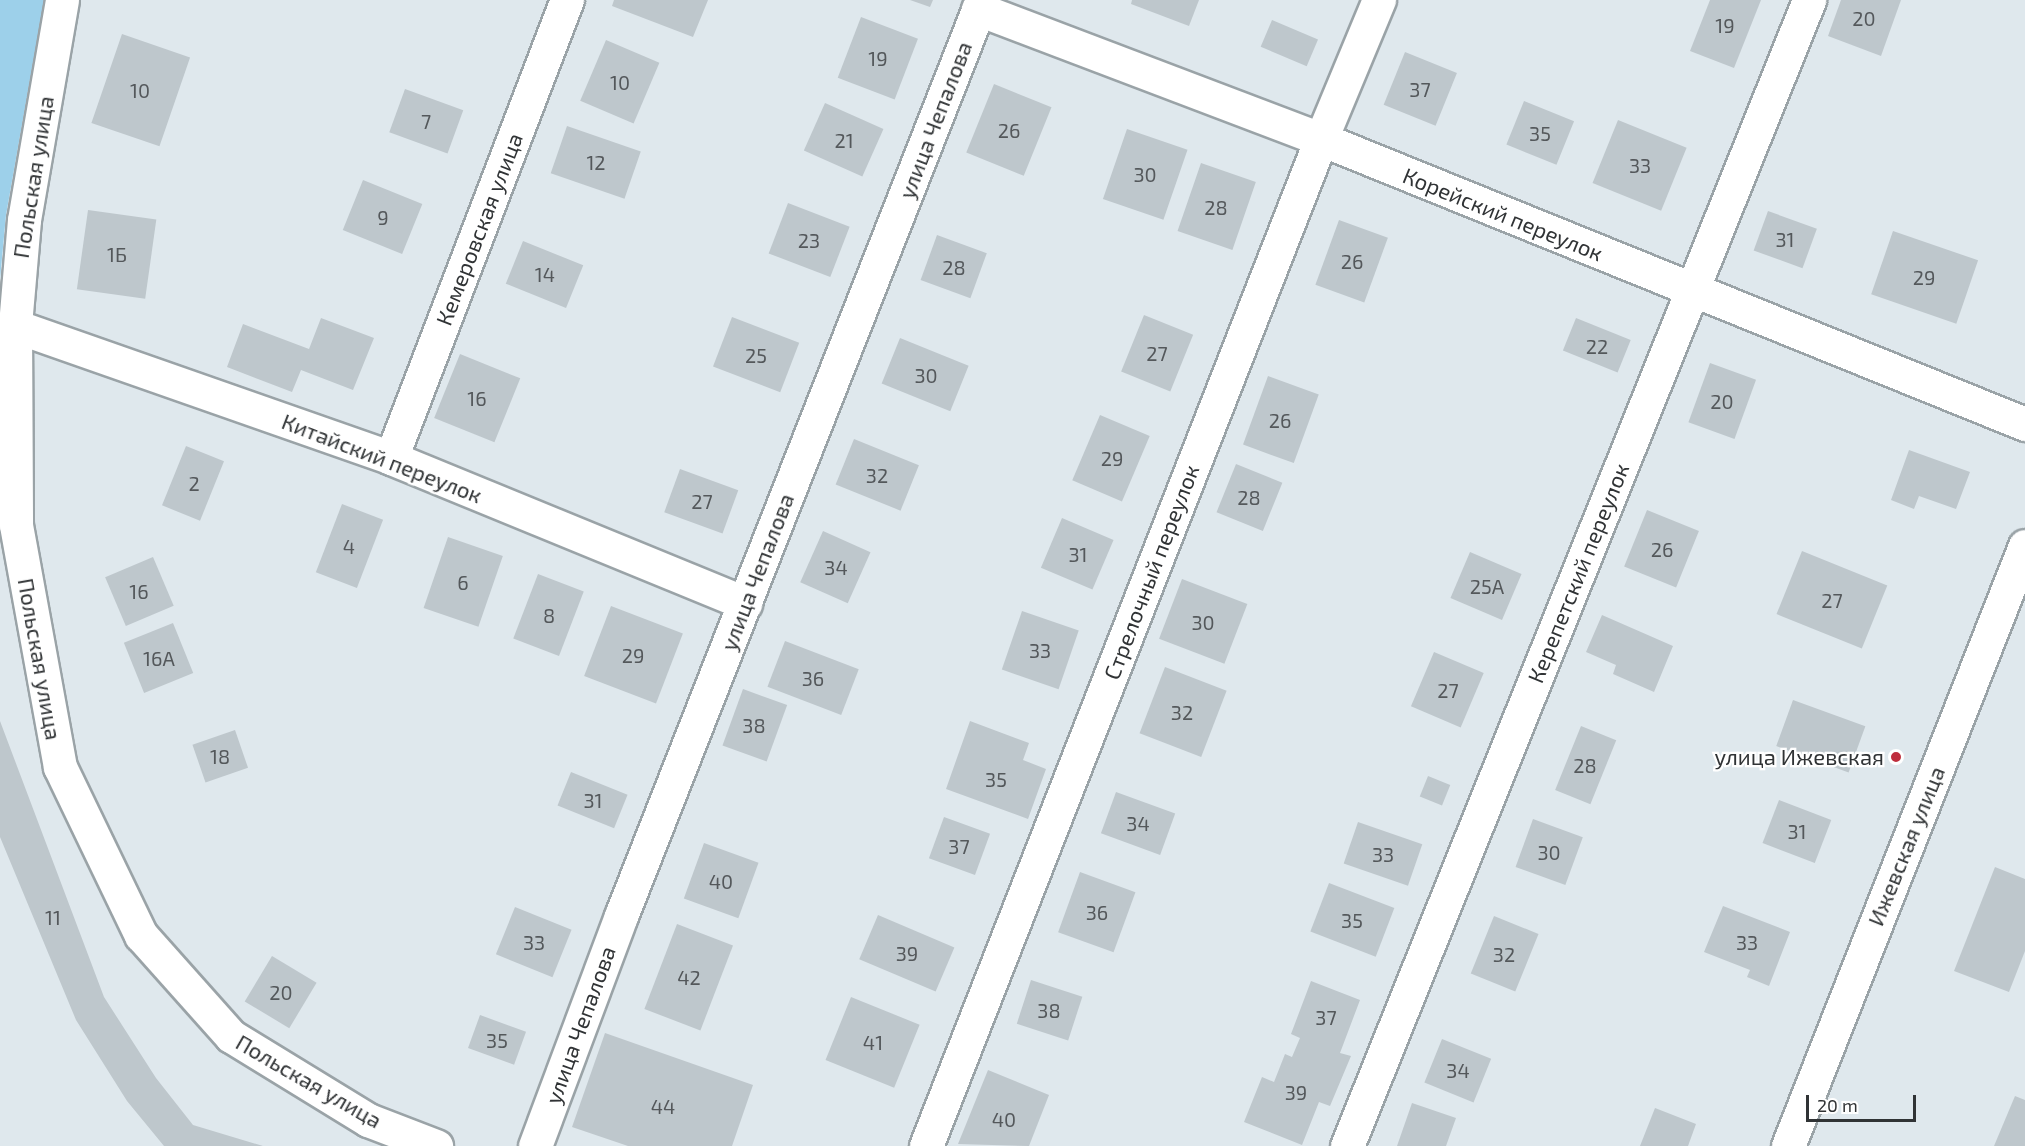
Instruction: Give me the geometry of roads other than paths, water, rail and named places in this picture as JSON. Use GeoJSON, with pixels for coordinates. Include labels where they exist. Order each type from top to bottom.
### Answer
{"type":"FeatureCollection","features":[{"type":"Feature","properties":{"kind":"street","name":"Польская улица"},"geometry":{"type":"LineString","coordinates":[[62,0],[24,220],[15,326],[16,525],[60,767],[141,934],[231,1036],[368,1120],[436,1146]]}},
{"type":"Feature","properties":{"kind":"street","name":"Кемеровская улица"},"geometry":{"type":"LineString","coordinates":[[390,458],[567,0]]}},
{"type":"Feature","properties":{"kind":"street","name":"Стрелочный переулок"},"geometry":{"type":"LineString","coordinates":[[926,1146],[1321,139],[1379,0]]}},
{"type":"Feature","properties":{"kind":"street","name":"Керепетский переулок"},"geometry":{"type":"LineString","coordinates":[[1347,1146],[1809,0]]}},
{"type":"Feature","properties":{"kind":"street","name":"Корейский переулок"},"geometry":{"type":"LineString","coordinates":[[980,5],[1321,139],[1691,291],[2025,424]]}},
{"type":"Feature","properties":{"kind":"street","name":"улица Чепалова"},"geometry":{"type":"LineString","coordinates":[[535,1146],[980,5]]}},
{"type":"Feature","properties":{"kind":"street","name":"Китайский переулок"},"geometry":{"type":"LineString","coordinates":[[15,326],[390,458],[745,603]]}},
{"type":"Feature","properties":{"kind":"street","name":"Ижевская улица"},"geometry":{"type":"LineString","coordinates":[[1788,1146],[2025,546]]}},
{"type":"Feature","properties":{"kind":"place","name":"улица Ижевская"},"geometry":{"type":"Point","coordinates":[1896,757]}}]}
